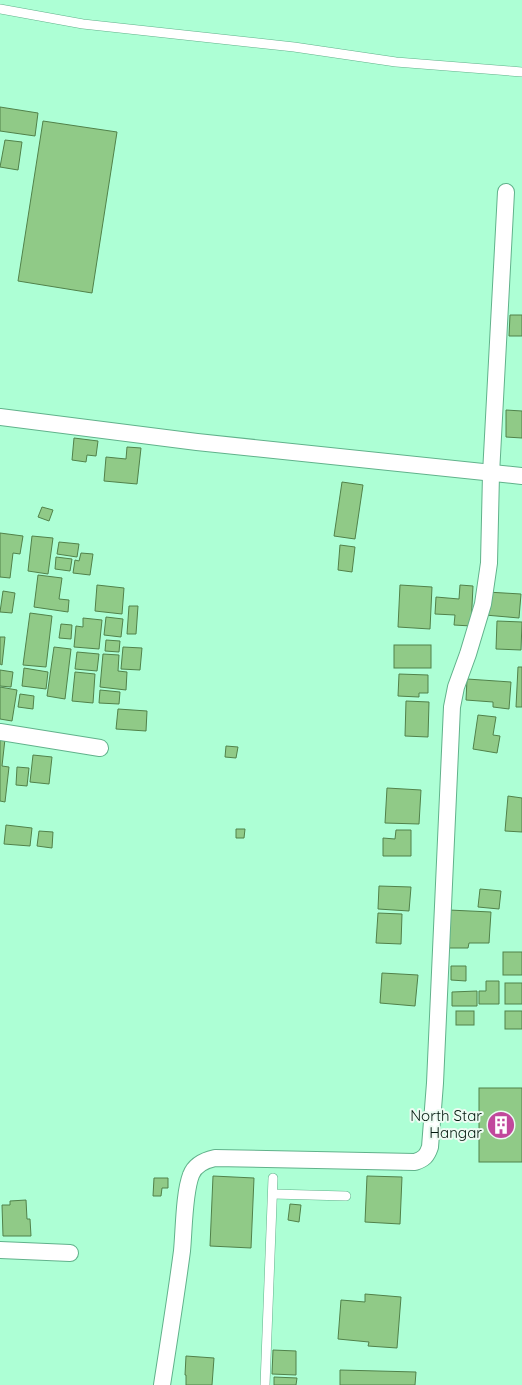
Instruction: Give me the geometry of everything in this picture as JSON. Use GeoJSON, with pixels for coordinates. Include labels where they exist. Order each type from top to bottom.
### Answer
{"type":"FeatureCollection","features":[{"type":"Feature","properties":{"kind":"street"},"geometry":{"type":"LineString","coordinates":[[162,1385],[182,1252],[188,1194],[191,1175],[196,1167],[205,1161],[215,1158],[416,1162],[423,1160],[430,1147],[435,1083],[452,707],[456,687],[483,604],[489,563],[491,474],[506,192]]}},
{"type":"Feature","properties":{"kind":"street"},"geometry":{"type":"LineString","coordinates":[[0,417],[197,442],[522,476]]}},
{"type":"Feature","properties":{"kind":"street"},"geometry":{"type":"LineString","coordinates":[[0,732],[100,748]]}},
{"type":"Feature","properties":{"kind":"street"},"geometry":{"type":"LineString","coordinates":[[0,1250],[70,1253]]}},
{"type":"Feature","properties":{"kind":"lane"},"geometry":{"type":"LineString","coordinates":[[0,9],[83,24],[294,47],[396,62],[522,72]]}},
{"type":"Feature","properties":{"kind":"lane"},"geometry":{"type":"LineString","coordinates":[[265,1385],[273,1178]]}},
{"type":"Feature","properties":{"kind":"lane"},"geometry":{"type":"LineString","coordinates":[[272,1194],[346,1196]]}},
{"type":"Feature","properties":{"kind":"building"},"geometry":{"type":"Polygon","coordinates":[[[0,107],[38,113],[35,136],[0,131],[0,107]]]}},
{"type":"Feature","properties":{"kind":"building"},"geometry":{"type":"Polygon","coordinates":[[[43,121],[117,132],[92,293],[18,281],[43,121]]]}},
{"type":"Feature","properties":{"kind":"building"},"geometry":{"type":"Polygon","coordinates":[[[5,140],[22,142],[18,170],[0,167],[5,140]]]}},
{"type":"Feature","properties":{"kind":"building"},"geometry":{"type":"Polygon","coordinates":[[[510,315],[522,315],[522,336],[509,336],[510,315]]]}},
{"type":"Feature","properties":{"kind":"building"},"geometry":{"type":"Polygon","coordinates":[[[506,410],[522,411],[522,438],[506,437],[506,410]]]}},
{"type":"Feature","properties":{"kind":"building"},"geometry":{"type":"Polygon","coordinates":[[[74,438],[98,441],[96,456],[87,455],[86,462],[72,460],[74,438]]]}},
{"type":"Feature","properties":{"kind":"building"},"geometry":{"type":"Polygon","coordinates":[[[127,447],[141,448],[137,484],[104,481],[106,457],[126,459],[127,447]]]}},
{"type":"Feature","properties":{"kind":"building"},"geometry":{"type":"Polygon","coordinates":[[[342,482],[363,485],[355,539],[334,536],[342,482]]]}},
{"type":"Feature","properties":{"kind":"building"},"geometry":{"type":"Polygon","coordinates":[[[42,507],[53,510],[49,521],[38,517],[42,507]]]}},
{"type":"Feature","properties":{"kind":"building"},"geometry":{"type":"Polygon","coordinates":[[[0,533],[23,536],[20,554],[13,553],[10,578],[0,577],[0,533]]]}},
{"type":"Feature","properties":{"kind":"building"},"geometry":{"type":"Polygon","coordinates":[[[32,536],[53,538],[48,574],[28,571],[32,536]]]}},
{"type":"Feature","properties":{"kind":"building"},"geometry":{"type":"Polygon","coordinates":[[[59,542],[79,544],[77,557],[57,554],[59,542]]]}},
{"type":"Feature","properties":{"kind":"building"},"geometry":{"type":"Polygon","coordinates":[[[340,545],[355,547],[352,572],[338,570],[340,545]]]}},
{"type":"Feature","properties":{"kind":"building"},"geometry":{"type":"Polygon","coordinates":[[[81,553],[93,554],[90,575],[73,573],[75,560],[79,561],[81,553]]]}},
{"type":"Feature","properties":{"kind":"building"},"geometry":{"type":"Polygon","coordinates":[[[56,557],[72,559],[70,571],[55,569],[56,557]]]}},
{"type":"Feature","properties":{"kind":"building"},"geometry":{"type":"Polygon","coordinates":[[[38,575],[62,578],[59,599],[69,600],[68,612],[34,607],[38,575]]]}},
{"type":"Feature","properties":{"kind":"building"},"geometry":{"type":"Polygon","coordinates":[[[97,585],[124,588],[122,614],[95,611],[97,585]]]}},
{"type":"Feature","properties":{"kind":"building"},"geometry":{"type":"Polygon","coordinates":[[[400,585],[432,587],[430,629],[398,627],[400,585]]]}},
{"type":"Feature","properties":{"kind":"building"},"geometry":{"type":"Polygon","coordinates":[[[460,585],[473,586],[471,626],[454,625],[455,615],[435,614],[436,597],[459,599],[460,585]]]}},
{"type":"Feature","properties":{"kind":"building"},"geometry":{"type":"Polygon","coordinates":[[[3,591],[15,593],[12,613],[0,612],[3,591]]]}},
{"type":"Feature","properties":{"kind":"building"},"geometry":{"type":"Polygon","coordinates":[[[487,592],[521,594],[519,618],[485,615],[487,592]]]}},
{"type":"Feature","properties":{"kind":"building"},"geometry":{"type":"Polygon","coordinates":[[[129,606],[138,606],[136,634],[127,634],[129,606]]]}},
{"type":"Feature","properties":{"kind":"building"},"geometry":{"type":"Polygon","coordinates":[[[30,613],[52,616],[46,667],[23,665],[30,613]]]}},
{"type":"Feature","properties":{"kind":"building"},"geometry":{"type":"Polygon","coordinates":[[[106,617],[123,619],[121,637],[104,635],[106,617]]]}},
{"type":"Feature","properties":{"kind":"building"},"geometry":{"type":"Polygon","coordinates":[[[83,618],[102,620],[99,649],[74,647],[76,626],[83,627],[83,618]]]}},
{"type":"Feature","properties":{"kind":"building"},"geometry":{"type":"Polygon","coordinates":[[[497,621],[522,622],[521,650],[496,649],[497,621]]]}},
{"type":"Feature","properties":{"kind":"building"},"geometry":{"type":"Polygon","coordinates":[[[61,624],[72,625],[71,639],[59,638],[61,624]]]}},
{"type":"Feature","properties":{"kind":"building"},"geometry":{"type":"Polygon","coordinates":[[[0,637],[5,637],[2,665],[0,664],[0,637]]]}},
{"type":"Feature","properties":{"kind":"building"},"geometry":{"type":"Polygon","coordinates":[[[106,640],[120,641],[119,652],[105,651],[106,640]]]}},
{"type":"Feature","properties":{"kind":"building"},"geometry":{"type":"Polygon","coordinates":[[[394,645],[431,645],[431,668],[394,668],[394,645]]]}},
{"type":"Feature","properties":{"kind":"building"},"geometry":{"type":"Polygon","coordinates":[[[54,647],[71,649],[65,699],[47,696],[54,647]]]}},
{"type":"Feature","properties":{"kind":"building"},"geometry":{"type":"Polygon","coordinates":[[[123,647],[142,648],[140,670],[121,669],[123,647]]]}},
{"type":"Feature","properties":{"kind":"building"},"geometry":{"type":"Polygon","coordinates":[[[77,652],[99,654],[97,671],[75,669],[77,652]]]}},
{"type":"Feature","properties":{"kind":"building"},"geometry":{"type":"Polygon","coordinates":[[[103,654],[119,655],[118,671],[127,672],[126,690],[100,687],[103,654]]]}},
{"type":"Feature","properties":{"kind":"building"},"geometry":{"type":"Polygon","coordinates":[[[518,667],[522,667],[522,707],[516,707],[518,667]]]}},
{"type":"Feature","properties":{"kind":"building"},"geometry":{"type":"Polygon","coordinates":[[[24,668],[48,672],[46,689],[22,686],[24,668]]]}},
{"type":"Feature","properties":{"kind":"building"},"geometry":{"type":"Polygon","coordinates":[[[0,670],[13,672],[11,687],[0,686],[0,670]]]}},
{"type":"Feature","properties":{"kind":"building"},"geometry":{"type":"Polygon","coordinates":[[[75,672],[95,674],[93,703],[72,701],[75,672]]]}},
{"type":"Feature","properties":{"kind":"building"},"geometry":{"type":"Polygon","coordinates":[[[399,674],[428,675],[428,693],[419,693],[419,697],[398,696],[399,674]]]}},
{"type":"Feature","properties":{"kind":"building"},"geometry":{"type":"Polygon","coordinates":[[[467,679],[511,682],[509,709],[493,707],[493,702],[466,700],[467,679]]]}},
{"type":"Feature","properties":{"kind":"building"},"geometry":{"type":"Polygon","coordinates":[[[0,687],[17,690],[12,721],[0,719],[0,687]]]}},
{"type":"Feature","properties":{"kind":"building"},"geometry":{"type":"Polygon","coordinates":[[[100,690],[120,692],[119,704],[99,703],[100,690]]]}},
{"type":"Feature","properties":{"kind":"building"},"geometry":{"type":"Polygon","coordinates":[[[20,694],[34,696],[33,709],[18,707],[20,694]]]}},
{"type":"Feature","properties":{"kind":"building"},"geometry":{"type":"Polygon","coordinates":[[[406,701],[429,702],[428,737],[405,736],[406,701]]]}},
{"type":"Feature","properties":{"kind":"building"},"geometry":{"type":"Polygon","coordinates":[[[118,709],[147,711],[146,731],[116,729],[118,709]]]}},
{"type":"Feature","properties":{"kind":"building"},"geometry":{"type":"Polygon","coordinates":[[[478,715],[496,717],[493,735],[500,736],[497,753],[473,749],[478,715]]]}},
{"type":"Feature","properties":{"kind":"building"},"geometry":{"type":"Polygon","coordinates":[[[0,739],[5,739],[2,766],[9,767],[5,802],[0,801],[0,739]]]}},
{"type":"Feature","properties":{"kind":"building"},"geometry":{"type":"Polygon","coordinates":[[[226,746],[238,747],[236,758],[225,757],[226,746]]]}},
{"type":"Feature","properties":{"kind":"building"},"geometry":{"type":"Polygon","coordinates":[[[33,755],[52,757],[49,784],[30,782],[33,755]]]}},
{"type":"Feature","properties":{"kind":"building"},"geometry":{"type":"Polygon","coordinates":[[[17,767],[29,768],[27,786],[16,785],[17,767]]]}},
{"type":"Feature","properties":{"kind":"building"},"geometry":{"type":"Polygon","coordinates":[[[387,788],[421,790],[419,824],[385,823],[387,788]]]}},
{"type":"Feature","properties":{"kind":"building"},"geometry":{"type":"Polygon","coordinates":[[[508,796],[522,798],[522,832],[505,831],[508,796]]]}},
{"type":"Feature","properties":{"kind":"building"},"geometry":{"type":"Polygon","coordinates":[[[6,825],[32,828],[30,846],[4,844],[6,825]]]}},
{"type":"Feature","properties":{"kind":"building"},"geometry":{"type":"Polygon","coordinates":[[[236,829],[245,829],[244,838],[236,838],[236,829]]]}},
{"type":"Feature","properties":{"kind":"building"},"geometry":{"type":"Polygon","coordinates":[[[396,830],[411,830],[411,856],[383,856],[383,838],[395,839],[396,830]]]}},
{"type":"Feature","properties":{"kind":"building"},"geometry":{"type":"Polygon","coordinates":[[[39,831],[53,832],[52,848],[37,846],[39,831]]]}},
{"type":"Feature","properties":{"kind":"building"},"geometry":{"type":"Polygon","coordinates":[[[379,886],[411,887],[409,911],[378,909],[379,886]]]}},
{"type":"Feature","properties":{"kind":"building"},"geometry":{"type":"Polygon","coordinates":[[[480,889],[501,891],[499,909],[478,907],[480,889]]]}},
{"type":"Feature","properties":{"kind":"building"},"geometry":{"type":"Polygon","coordinates":[[[449,910],[491,912],[489,943],[469,943],[468,948],[448,948],[449,910]]]}},
{"type":"Feature","properties":{"kind":"building"},"geometry":{"type":"Polygon","coordinates":[[[378,913],[402,914],[401,944],[376,943],[378,913]]]}},
{"type":"Feature","properties":{"kind":"building"},"geometry":{"type":"Polygon","coordinates":[[[503,952],[522,952],[522,975],[503,975],[503,952]]]}},
{"type":"Feature","properties":{"kind":"building"},"geometry":{"type":"Polygon","coordinates":[[[451,966],[466,966],[466,981],[451,980],[451,966]]]}},
{"type":"Feature","properties":{"kind":"building"},"geometry":{"type":"Polygon","coordinates":[[[382,973],[418,975],[415,1006],[380,1003],[382,973]]]}},
{"type":"Feature","properties":{"kind":"building"},"geometry":{"type":"Polygon","coordinates":[[[486,981],[499,981],[499,1004],[479,1004],[479,991],[486,991],[486,981]]]}},
{"type":"Feature","properties":{"kind":"building"},"geometry":{"type":"Polygon","coordinates":[[[505,983],[522,983],[522,1004],[505,1004],[505,983]]]}},
{"type":"Feature","properties":{"kind":"building"},"geometry":{"type":"Polygon","coordinates":[[[477,991],[477,1006],[452,1006],[452,992],[477,991]]]}},
{"type":"Feature","properties":{"kind":"building"},"geometry":{"type":"Polygon","coordinates":[[[456,1011],[474,1011],[474,1025],[456,1025],[456,1011]]]}},
{"type":"Feature","properties":{"kind":"building"},"geometry":{"type":"Polygon","coordinates":[[[505,1011],[522,1011],[522,1029],[505,1029],[505,1011]]]}},
{"type":"Feature","properties":{"kind":"building","name":"North Star Hangar"},"geometry":{"type":"Polygon","coordinates":[[[479,1088],[522,1088],[522,1162],[479,1162],[479,1088]]]}},
{"type":"Feature","properties":{"kind":"building"},"geometry":{"type":"Polygon","coordinates":[[[213,1176],[254,1178],[251,1248],[210,1246],[213,1176]]]}},
{"type":"Feature","properties":{"kind":"building"},"geometry":{"type":"Polygon","coordinates":[[[367,1176],[402,1177],[400,1224],[365,1222],[367,1176]]]}},
{"type":"Feature","properties":{"kind":"building"},"geometry":{"type":"Polygon","coordinates":[[[154,1178],[168,1178],[168,1188],[162,1188],[161,1196],[153,1196],[154,1178]]]}},
{"type":"Feature","properties":{"kind":"building"},"geometry":{"type":"Polygon","coordinates":[[[26,1200],[27,1219],[30,1219],[31,1236],[3,1236],[2,1205],[10,1205],[10,1201],[26,1200]]]}},
{"type":"Feature","properties":{"kind":"building"},"geometry":{"type":"Polygon","coordinates":[[[290,1204],[301,1205],[299,1222],[288,1220],[290,1204]]]}},
{"type":"Feature","properties":{"kind":"building"},"geometry":{"type":"Polygon","coordinates":[[[365,1294],[401,1297],[397,1348],[368,1346],[369,1342],[338,1339],[341,1300],[365,1302],[365,1294]]]}},
{"type":"Feature","properties":{"kind":"building"},"geometry":{"type":"Polygon","coordinates":[[[273,1350],[296,1351],[296,1375],[272,1374],[273,1350]]]}},
{"type":"Feature","properties":{"kind":"building"},"geometry":{"type":"Polygon","coordinates":[[[186,1356],[214,1358],[212,1385],[186,1385],[186,1356]]]}},
{"type":"Feature","properties":{"kind":"building"},"geometry":{"type":"Polygon","coordinates":[[[340,1370],[416,1372],[415,1385],[340,1385],[340,1370]]]}},
{"type":"Feature","properties":{"kind":"building"},"geometry":{"type":"Polygon","coordinates":[[[274,1377],[297,1378],[296,1385],[274,1385],[274,1377]]]}},
{"type":"Feature","properties":{"kind":"place","name":"North Star Hangar"},"geometry":{"type":"Point","coordinates":[501,1125]}}]}
